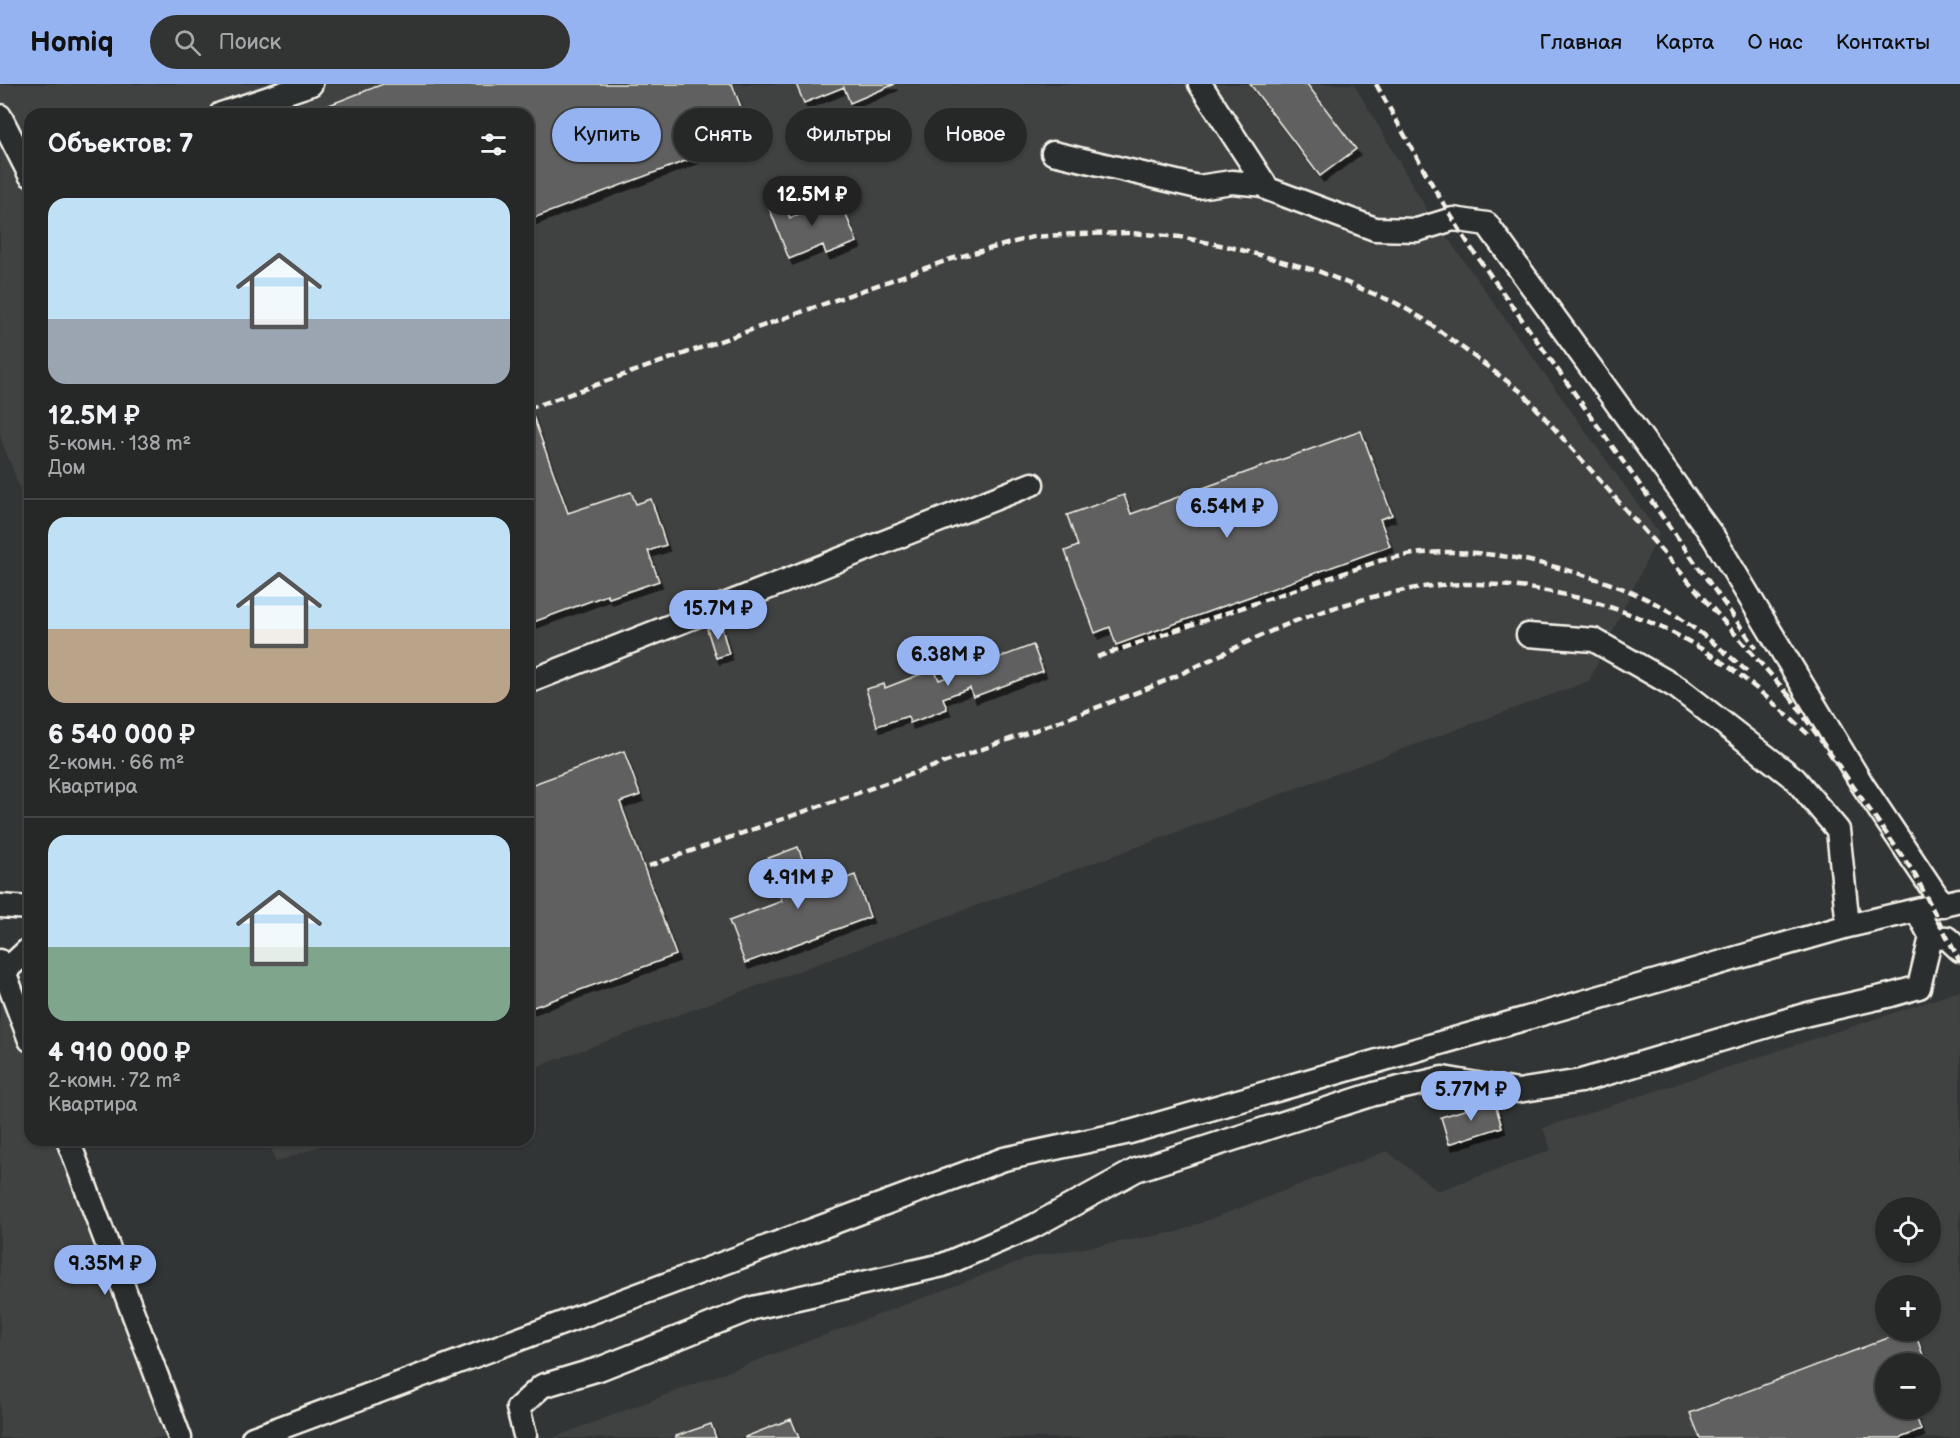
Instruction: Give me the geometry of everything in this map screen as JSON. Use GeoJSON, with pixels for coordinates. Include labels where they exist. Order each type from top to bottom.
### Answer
{"type":"FeatureCollection","features":[{"type":"Feature","properties":{"kind":"street"},"geometry":{"type":"LineString","coordinates":[[239,108],[311,84]]}},
{"type":"Feature","properties":{"kind":"street"},"geometry":{"type":"LineString","coordinates":[[253,1438],[1004,1159],[1130,1132],[1848,926],[1952,902],[1862,784],[1714,538],[1487,224],[1453,219],[1417,230],[1375,229],[1268,189],[1200,84]]}},
{"type":"Feature","properties":{"kind":"street"},"geometry":{"type":"LineString","coordinates":[[0,116],[24,163]]}},
{"type":"Feature","properties":{"kind":"street"},"geometry":{"type":"LineString","coordinates":[[1053,153],[1198,187],[1232,182],[1265,185]]}},
{"type":"Feature","properties":{"kind":"street"},"geometry":{"type":"LineString","coordinates":[[534,680],[1032,484]]}},
{"type":"Feature","properties":{"kind":"street"},"geometry":{"type":"LineString","coordinates":[[1528,635],[1594,640],[1678,688],[1795,779],[1838,830],[1848,926]]}},
{"type":"Feature","properties":{"kind":"street"},"geometry":{"type":"LineString","coordinates":[[0,906],[24,908]]}},
{"type":"Feature","properties":{"kind":"street"},"geometry":{"type":"LineString","coordinates":[[525,1435],[518,1408],[542,1386],[599,1369],[753,1308],[942,1265],[1034,1226],[1136,1170],[1259,1129],[1385,1092],[1443,1078],[1518,1091],[1581,1081],[1808,1014],[1891,996],[1919,987],[1931,937],[1917,911]]}},
{"type":"Feature","properties":{"kind":"street"},"geometry":{"type":"LineString","coordinates":[[1931,937],[1947,938],[1960,950]]}},
{"type":"Feature","properties":{"kind":"street"},"geometry":{"type":"LineString","coordinates":[[24,952],[2,967],[24,1024]]}},
{"type":"Feature","properties":{"kind":"street"},"geometry":{"type":"LineString","coordinates":[[70,1146],[180,1438]]}},
{"type":"Feature","properties":{"kind":"shaded area"},"geometry":{"type":"Polygon","coordinates":[[[0,84],[1354,84],[1426,208],[1659,534],[1589,681],[534,1068],[534,108],[24,108],[24,499],[0,436],[0,84]]]}},
{"type":"Feature","properties":{"kind":"shaded area"},"geometry":{"type":"Polygon","coordinates":[[[0,974],[24,1037],[24,1146],[65,1146],[177,1438],[0,1438],[0,974]]]}},
{"type":"Feature","properties":{"kind":"shaded area"},"geometry":{"type":"Polygon","coordinates":[[[1960,991],[1960,1438],[552,1438],[1031,1257],[1177,1232],[1387,1151],[1438,1191],[1551,1150],[1543,1128],[1960,991]]]}},
{"type":"Feature","properties":{"kind":"shaded area"},"geometry":{"type":"Polygon","coordinates":[[[270,1146],[320,1146],[276,1162],[270,1146]]]}},
{"type":"Feature","properties":{"kind":"building"},"geometry":{"type":"Polygon","coordinates":[[[383,84],[732,84],[741,108],[673,108],[673,162],[683,162],[534,218],[534,108],[321,108],[383,84]]]}},
{"type":"Feature","properties":{"kind":"building"},"geometry":{"type":"Polygon","coordinates":[[[796,84],[895,84],[850,103],[844,87],[804,103],[796,84]]]}},
{"type":"Feature","properties":{"kind":"building"},"geometry":{"type":"Polygon","coordinates":[[[1250,84],[1307,84],[1356,149],[1320,176],[1250,84]]]}},
{"type":"Feature","properties":{"kind":"building"},"geometry":{"type":"Polygon","coordinates":[[[779,191],[790,218],[839,198],[857,242],[826,254],[823,245],[789,259],[765,197],[779,191]]]}},
{"type":"Feature","properties":{"kind":"building"},"geometry":{"type":"Polygon","coordinates":[[[534,419],[568,513],[631,492],[636,504],[651,499],[666,545],[648,551],[659,581],[609,598],[607,595],[534,622],[534,419]]]}},
{"type":"Feature","properties":{"kind":"building"},"geometry":{"type":"Polygon","coordinates":[[[1361,431],[1392,515],[1380,519],[1390,546],[1116,645],[1110,627],[1095,633],[1065,551],[1078,546],[1067,515],[1124,495],[1131,514],[1361,431]]]}},
{"type":"Feature","properties":{"kind":"building"},"geometry":{"type":"Polygon","coordinates":[[[721,625],[729,654],[716,658],[707,629],[721,625]]]}},
{"type":"Feature","properties":{"kind":"building"},"geometry":{"type":"Polygon","coordinates":[[[1033,645],[1043,671],[973,697],[970,688],[943,698],[947,709],[910,723],[908,716],[877,726],[866,689],[884,684],[885,688],[934,669],[939,680],[1033,645]]]}},
{"type":"Feature","properties":{"kind":"building"},"geometry":{"type":"Polygon","coordinates":[[[624,751],[640,795],[620,802],[676,955],[534,1007],[534,784],[624,751]]]}},
{"type":"Feature","properties":{"kind":"building"},"geometry":{"type":"Polygon","coordinates":[[[798,847],[814,890],[855,875],[870,917],[745,963],[729,921],[782,901],[766,859],[798,847]]]}},
{"type":"Feature","properties":{"kind":"building"},"geometry":{"type":"Polygon","coordinates":[[[1494,1101],[1502,1127],[1449,1144],[1441,1117],[1494,1101]]]}},
{"type":"Feature","properties":{"kind":"building"},"geometry":{"type":"Polygon","coordinates":[[[1880,1341],[1918,1341],[1922,1353],[1875,1353],[1875,1419],[1917,1419],[1921,1430],[1900,1438],[1700,1438],[1690,1413],[1880,1341]]]}},
{"type":"Feature","properties":{"kind":"building"},"geometry":{"type":"Polygon","coordinates":[[[791,1419],[799,1438],[745,1438],[745,1437],[791,1419]]]}},
{"type":"Feature","properties":{"kind":"building"},"geometry":{"type":"Polygon","coordinates":[[[711,1424],[716,1438],[676,1438],[676,1436],[711,1424]]]}},
{"type":"Feature","properties":{"kind":"railway"},"geometry":{"type":"LineString","coordinates":[[1376,84],[1437,193],[1471,248],[1756,648]]}},
{"type":"Feature","properties":{"kind":"railway"},"geometry":{"type":"LineString","coordinates":[[534,407],[951,259],[1033,237],[1132,233],[1180,237],[1230,247],[1318,271],[1396,303],[1425,320],[1523,393],[1793,700]]}},
{"type":"Feature","properties":{"kind":"railway"},"geometry":{"type":"LineString","coordinates":[[1097,657],[1382,560],[1423,553],[1463,552],[1539,563],[1588,576],[1631,592],[1662,607],[1685,622],[1750,674]]}},
{"type":"Feature","properties":{"kind":"railway"},"geometry":{"type":"LineString","coordinates":[[649,866],[1130,695],[1309,616],[1377,596],[1438,585],[1478,584],[1519,587],[1599,604],[1638,617],[1674,634],[1722,662],[1761,692],[1810,736]]}},
{"type":"Feature","properties":{"kind":"railway"},"geometry":{"type":"LineString","coordinates":[[1789,695],[1914,873],[1960,962]]}}]}
